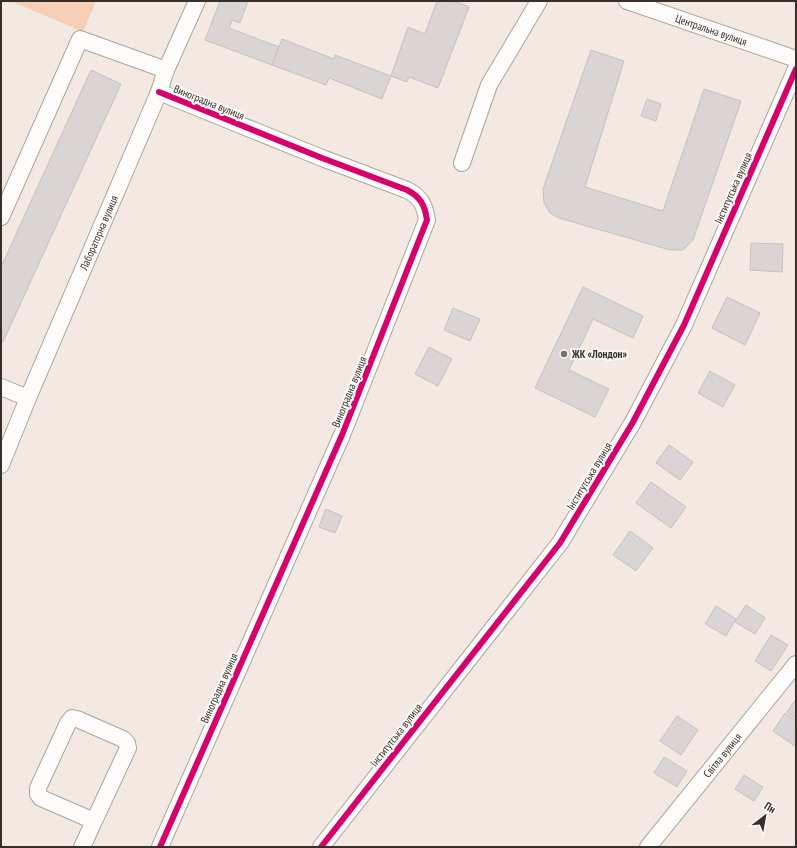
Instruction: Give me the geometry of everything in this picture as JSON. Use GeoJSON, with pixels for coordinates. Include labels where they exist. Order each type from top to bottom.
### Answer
{"type":"FeatureCollection","features":[{"type":"Feature","properties":{"kind":"street","name":"Лабораторна вулиця"},"geometry":{"type":"LineString","coordinates":[[1,465],[28,398],[159,92],[166,70],[198,1]]}},
{"type":"Feature","properties":{"kind":"street"},"geometry":{"type":"LineString","coordinates":[[462,163],[489,85],[539,1]]}},
{"type":"Feature","properties":{"kind":"street","name":"Центральна вулиця"},"geometry":{"type":"LineString","coordinates":[[627,1],[796,59]]}},
{"type":"Feature","properties":{"kind":"street"},"geometry":{"type":"LineString","coordinates":[[1,217],[80,39],[166,70]]}},
{"type":"Feature","properties":{"kind":"street","name":"Інститутська вулиця"},"geometry":{"type":"LineString","coordinates":[[321,847],[560,543],[633,422],[684,325],[796,69]]}},
{"type":"Feature","properties":{"kind":"street","name":"Виноградна вулиця"},"geometry":{"type":"LineString","coordinates":[[159,92],[322,158],[416,194],[426,211],[427,220],[342,435],[160,847]]}},
{"type":"Feature","properties":{"kind":"street"},"geometry":{"type":"LineString","coordinates":[[1,387],[28,398]]}},
{"type":"Feature","properties":{"kind":"street","name":"Світла вулиця"},"geometry":{"type":"LineString","coordinates":[[648,847],[796,664]]}},
{"type":"Feature","properties":{"kind":"street"},"geometry":{"type":"LineString","coordinates":[[82,847],[94,822],[128,748],[127,743],[123,739],[72,718],[68,723],[38,788],[38,794],[41,798],[94,822]]}},
{"type":"Feature","properties":{"kind":"shaded area"},"geometry":{"type":"Polygon","coordinates":[[[11,1],[96,1],[83,32],[11,1]]]}},
{"type":"Feature","properties":{"kind":"building"},"geometry":{"type":"Polygon","coordinates":[[[220,1],[248,1],[240,23],[232,20],[229,28],[279,47],[272,65],[205,40],[220,1]]]}},
{"type":"Feature","properties":{"kind":"building"},"geometry":{"type":"Polygon","coordinates":[[[437,1],[454,1],[469,7],[438,88],[409,77],[407,82],[391,76],[408,27],[425,34],[437,1]]]}},
{"type":"Feature","properties":{"kind":"building"},"geometry":{"type":"Polygon","coordinates":[[[282,39],[334,59],[335,55],[391,76],[382,99],[329,78],[326,85],[272,65],[282,39]]]}},
{"type":"Feature","properties":{"kind":"building"},"geometry":{"type":"Polygon","coordinates":[[[591,50],[624,61],[585,187],[663,211],[704,89],[741,101],[693,240],[683,250],[670,250],[559,218],[550,213],[544,203],[543,189],[591,50]]]}},
{"type":"Feature","properties":{"kind":"building"},"geometry":{"type":"Polygon","coordinates":[[[91,70],[121,84],[3,342],[1,341],[1,267],[91,70]]]}},
{"type":"Feature","properties":{"kind":"building"},"geometry":{"type":"Polygon","coordinates":[[[647,99],[661,104],[656,121],[641,116],[647,99]]]}},
{"type":"Feature","properties":{"kind":"building"},"geometry":{"type":"Polygon","coordinates":[[[751,243],[783,244],[782,272],[750,270],[751,243]]]}},
{"type":"Feature","properties":{"kind":"building","name":"ЖК «Лондон»"},"geometry":{"type":"Polygon","coordinates":[[[583,287],[643,316],[633,338],[593,319],[569,370],[609,389],[595,417],[535,388],[583,287]]]}},
{"type":"Feature","properties":{"kind":"building"},"geometry":{"type":"Polygon","coordinates":[[[727,297],[760,313],[745,345],[712,328],[727,297]]]}},
{"type":"Feature","properties":{"kind":"building"},"geometry":{"type":"Polygon","coordinates":[[[453,308],[480,319],[470,341],[444,330],[453,308]]]}},
{"type":"Feature","properties":{"kind":"building"},"geometry":{"type":"Polygon","coordinates":[[[429,347],[452,359],[438,386],[415,374],[429,347]]]}},
{"type":"Feature","properties":{"kind":"building"},"geometry":{"type":"Polygon","coordinates":[[[710,371],[735,385],[723,407],[698,393],[710,371]]]}},
{"type":"Feature","properties":{"kind":"building"},"geometry":{"type":"Polygon","coordinates":[[[669,445],[693,462],[680,480],[656,463],[669,445]]]}},
{"type":"Feature","properties":{"kind":"building"},"geometry":{"type":"Polygon","coordinates":[[[651,482],[686,507],[671,528],[636,503],[651,482]]]}},
{"type":"Feature","properties":{"kind":"building"},"geometry":{"type":"Polygon","coordinates":[[[326,509],[342,516],[335,533],[319,527],[326,509]]]}},
{"type":"Feature","properties":{"kind":"building"},"geometry":{"type":"Polygon","coordinates":[[[630,531],[653,548],[636,571],[613,555],[630,531]]]}},
{"type":"Feature","properties":{"kind":"building"},"geometry":{"type":"Polygon","coordinates":[[[746,605],[765,618],[755,634],[735,622],[746,605]]]}},
{"type":"Feature","properties":{"kind":"building"},"geometry":{"type":"Polygon","coordinates":[[[716,606],[736,619],[726,636],[705,624],[716,606]]]}},
{"type":"Feature","properties":{"kind":"building"},"geometry":{"type":"Polygon","coordinates":[[[771,635],[788,645],[771,671],[755,661],[771,635]]]}},
{"type":"Feature","properties":{"kind":"building"},"geometry":{"type":"Polygon","coordinates":[[[796,699],[796,719],[787,712],[796,699]]]}},
{"type":"Feature","properties":{"kind":"building"},"geometry":{"type":"Polygon","coordinates":[[[785,713],[796,721],[796,747],[773,731],[785,713]]]}},
{"type":"Feature","properties":{"kind":"building"},"geometry":{"type":"Polygon","coordinates":[[[677,716],[698,730],[681,755],[660,741],[677,716]]]}},
{"type":"Feature","properties":{"kind":"building"},"geometry":{"type":"Polygon","coordinates":[[[664,757],[687,771],[677,787],[654,773],[664,757]]]}},
{"type":"Feature","properties":{"kind":"building"},"geometry":{"type":"Polygon","coordinates":[[[744,775],[763,787],[754,801],[735,789],[744,775]]]}},
{"type":"Feature","properties":{"kind":"cycle path"},"geometry":{"type":"LineString","coordinates":[[321,847],[560,543],[633,422],[684,325],[796,69]]}},
{"type":"Feature","properties":{"kind":"cycle path"},"geometry":{"type":"LineString","coordinates":[[159,92],[322,158],[407,190],[422,202],[427,220],[342,435],[160,847]]}},
{"type":"Feature","properties":{"kind":"place","name":"ЖК «Лондон»"},"geometry":{"type":"Point","coordinates":[564,354]}}]}
